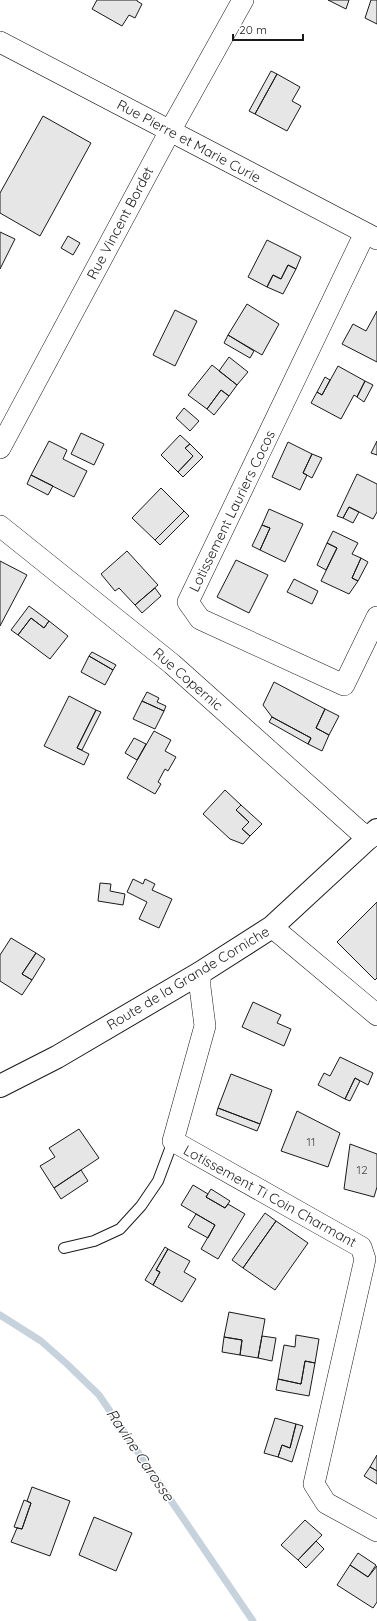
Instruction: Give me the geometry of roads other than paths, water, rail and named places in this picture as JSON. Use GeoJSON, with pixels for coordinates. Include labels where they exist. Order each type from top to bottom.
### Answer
{"type":"FeatureCollection","features":[{"type":"Feature","properties":{"kind":"main road","name":"Route de la Grande Corniche"},"geometry":{"type":"LineString","coordinates":[[0,1086],[57,1057],[200,973],[272,927],[373,834]]}},
{"type":"Feature","properties":{"kind":"street","name":"Rue Vincent Bordet"},"geometry":{"type":"LineString","coordinates":[[0,448],[170,131],[243,0]]}},
{"type":"Feature","properties":{"kind":"street","name":"Rue Pierre et Marie Curie"},"geometry":{"type":"LineString","coordinates":[[0,42],[371,236]]}},
{"type":"Feature","properties":{"kind":"street","name":"Lotissement Lauriers Cocos"},"geometry":{"type":"LineString","coordinates":[[371,236],[188,602],[200,619],[344,685],[377,616]]}},
{"type":"Feature","properties":{"kind":"street","name":"Rue Copernic"},"geometry":{"type":"LineString","coordinates":[[0,526],[172,664],[359,831],[373,834]]}},
{"type":"Feature","properties":{"kind":"street"},"geometry":{"type":"LineString","coordinates":[[272,927],[377,1015]]}},
{"type":"Feature","properties":{"kind":"street","name":"Lotissement Ti Coin Charmant"},"geometry":{"type":"LineString","coordinates":[[200,973],[200,987],[205,1026],[173,1141],[361,1247],[365,1259],[314,1484],[326,1503],[377,1531]]}},
{"type":"Feature","properties":{"kind":"lane"},"geometry":{"type":"LineString","coordinates":[[64,1248],[94,1241],[120,1229],[141,1206],[158,1181],[173,1141]]}},
{"type":"Feature","properties":{"kind":"waterway","name":"Ravine Carosse"},"geometry":{"type":"LineString","coordinates":[[0,1315],[41,1341],[99,1395],[253,1621]]}}]}
